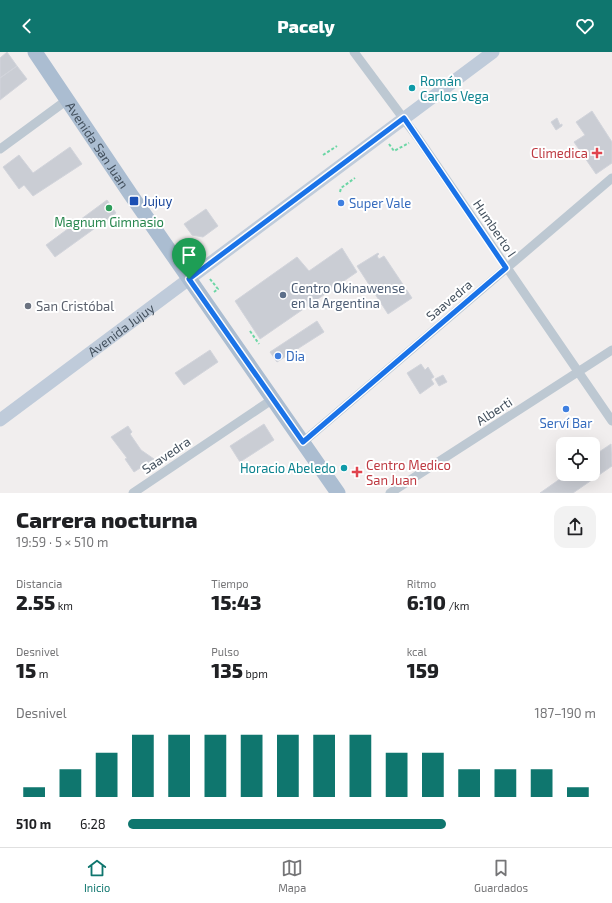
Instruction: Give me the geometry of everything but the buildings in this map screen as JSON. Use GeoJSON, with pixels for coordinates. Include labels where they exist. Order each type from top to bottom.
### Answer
{"type":"FeatureCollection","features":[{"type":"Feature","properties":{"kind":"main road","name":"Avenida San Juan"},"geometry":{"type":"LineString","coordinates":[[35,52],[189,279],[338,493]]}},
{"type":"Feature","properties":{"kind":"main road","name":"Avenida Jujuy"},"geometry":{"type":"LineString","coordinates":[[0,420],[493,52]]}},
{"type":"Feature","properties":{"kind":"street","name":"Humberto I"},"geometry":{"type":"LineString","coordinates":[[354,52],[418,138],[612,421]]}},
{"type":"Feature","properties":{"kind":"street"},"geometry":{"type":"LineString","coordinates":[[0,149],[67,100]]}},
{"type":"Feature","properties":{"kind":"street","name":"Saavedra"},"geometry":{"type":"LineString","coordinates":[[303,442],[612,178]]}},
{"type":"Feature","properties":{"kind":"street","name":"Alberti"},"geometry":{"type":"LineString","coordinates":[[390,493],[612,350]]}},
{"type":"Feature","properties":{"kind":"street","name":"Saavedra"},"geometry":{"type":"LineString","coordinates":[[133,493],[273,399]]}},
{"type":"Feature","properties":{"kind":"path"},"geometry":{"type":"LineString","coordinates":[[394,151],[418,138]]}},
{"type":"Feature","properties":{"kind":"path"},"geometry":{"type":"LineString","coordinates":[[323,155],[337,146]]}},
{"type":"Feature","properties":{"kind":"path"},"geometry":{"type":"LineString","coordinates":[[340,192],[341,188],[355,178]]}},
{"type":"Feature","properties":{"kind":"path"},"geometry":{"type":"LineString","coordinates":[[250,332],[258,344]]}},
{"type":"Feature","properties":{"kind":"place","name":"Román Carlos Vega"},"geometry":{"type":"Point","coordinates":[412,88]}},
{"type":"Feature","properties":{"kind":"place","name":"Climedica"},"geometry":{"type":"Point","coordinates":[597,153]}},
{"type":"Feature","properties":{"kind":"place","name":"Jujuy"},"geometry":{"type":"Point","coordinates":[134,201]}},
{"type":"Feature","properties":{"kind":"place","name":"Super Vale"},"geometry":{"type":"Point","coordinates":[341,203]}},
{"type":"Feature","properties":{"kind":"place","name":"Magnum Gimnasio"},"geometry":{"type":"Point","coordinates":[109,208]}},
{"type":"Feature","properties":{"kind":"place","name":"Centro Okinawense en la Argentina"},"geometry":{"type":"Point","coordinates":[283,295]}},
{"type":"Feature","properties":{"kind":"place","name":"San Cristóbal"},"geometry":{"type":"Point","coordinates":[28,306]}},
{"type":"Feature","properties":{"kind":"place","name":"Dia"},"geometry":{"type":"Point","coordinates":[278,356]}},
{"type":"Feature","properties":{"kind":"place","name":"Serví Bar"},"geometry":{"type":"Point","coordinates":[566,409]}},
{"type":"Feature","properties":{"kind":"place","name":"Horacio Abeledo"},"geometry":{"type":"Point","coordinates":[344,468]}},
{"type":"Feature","properties":{"kind":"place","name":"Centro Medico San Juan"},"geometry":{"type":"Point","coordinates":[357,472]}},
{"type":"Feature","properties":{"kind":"route"},"geometry":{"type":"LineString","coordinates":[[404,118],[506,268],[303,442],[189,279],[404,118]]}}]}
